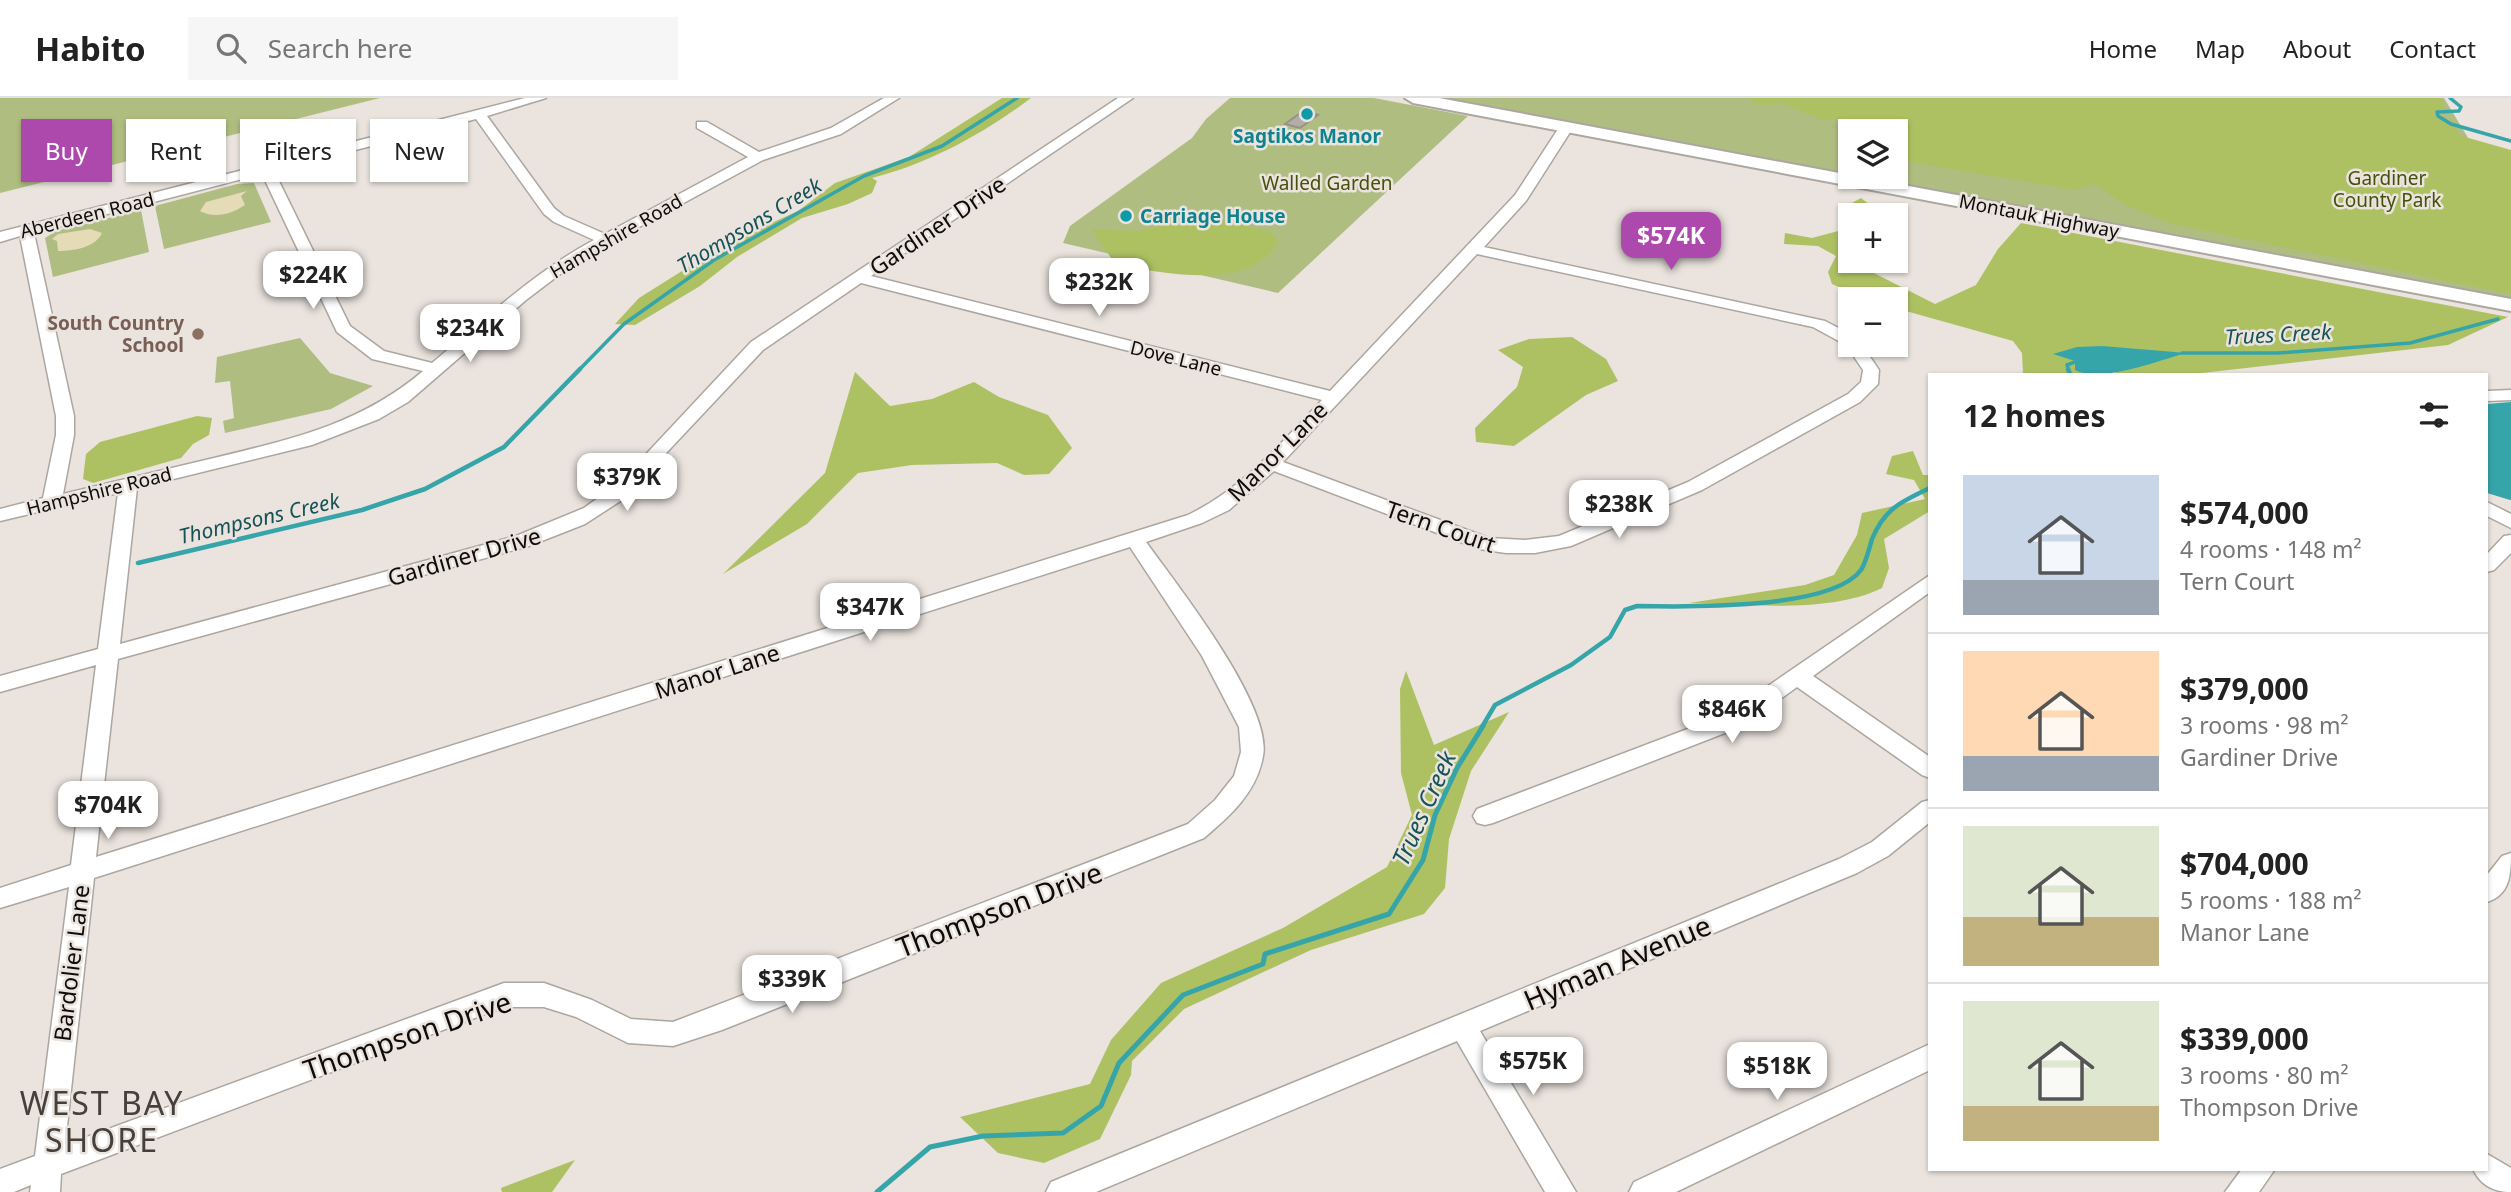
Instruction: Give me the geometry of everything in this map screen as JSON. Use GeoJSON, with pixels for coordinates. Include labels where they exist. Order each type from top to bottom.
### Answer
{"type":"FeatureCollection","features":[{"type":"Feature","properties":{"kind":"main road"},"geometry":{"type":"LineString","coordinates":[[1413,98],[1567,126]]}},
{"type":"Feature","properties":{"kind":"main road","name":"Montauk Highway"},"geometry":{"type":"LineString","coordinates":[[1567,126],[2511,305]]}},
{"type":"Feature","properties":{"kind":"street","name":"Aberdeen Road"},"geometry":{"type":"LineString","coordinates":[[356,147],[540,98]]}},
{"type":"Feature","properties":{"kind":"street","name":"Hampshire Road"},"geometry":{"type":"LineString","coordinates":[[0,515],[339,430],[402,398],[555,268],[758,157],[836,131],[893,98]]}},
{"type":"Feature","properties":{"kind":"street","name":"Gardiner Drive"},"geometry":{"type":"LineString","coordinates":[[0,684],[509,545],[569,526],[607,504],[628,486],[757,346],[1127,98]]}},
{"type":"Feature","properties":{"kind":"street"},"geometry":{"type":"LineString","coordinates":[[480,115],[549,211],[559,219],[604,239]]}},
{"type":"Feature","properties":{"kind":"street"},"geometry":{"type":"LineString","coordinates":[[702,125],[758,157]]}},
{"type":"Feature","properties":{"kind":"street","name":"Manor Lane"},"geometry":{"type":"LineString","coordinates":[[0,898],[1134,539],[1195,519],[1222,506],[1271,464],[1331,397],[1521,198],[1567,126]]}},
{"type":"Feature","properties":{"kind":"street","name":"Aberdeen Road"},"geometry":{"type":"LineString","coordinates":[[0,237],[240,177]]}},
{"type":"Feature","properties":{"kind":"street"},"geometry":{"type":"LineString","coordinates":[[273,182],[343,329],[378,355],[435,369]]}},
{"type":"Feature","properties":{"kind":"street"},"geometry":{"type":"LineString","coordinates":[[26,230],[65,416],[65,435],[51,502]]}},
{"type":"Feature","properties":{"kind":"street"},"geometry":{"type":"LineString","coordinates":[[1473,248],[1795,317],[1819,324],[1838,334]]}},
{"type":"Feature","properties":{"kind":"street","name":"Dove Lane"},"geometry":{"type":"LineString","coordinates":[[859,278],[1331,397]]}},
{"type":"Feature","properties":{"kind":"street","name":"Tern Court"},"geometry":{"type":"LineString","coordinates":[[1271,464],[1486,544],[1515,549],[1542,547],[1564,541],[1695,486],[1854,398],[1869,384],[1871,370],[1862,357]]}},
{"type":"Feature","properties":{"kind":"street"},"geometry":{"type":"LineString","coordinates":[[2488,396],[2511,395]]}},
{"type":"Feature","properties":{"kind":"street","name":"Bardolier Lane"},"geometry":{"type":"LineString","coordinates":[[45,1192],[128,484]]}},
{"type":"Feature","properties":{"kind":"street"},"geometry":{"type":"LineString","coordinates":[[2488,509],[2511,522]]}},
{"type":"Feature","properties":{"kind":"street","name":"Thompson Drive"},"geometry":{"type":"LineString","coordinates":[[0,1183],[504,995],[544,995],[583,1008],[628,1031],[673,1034],[726,1016],[1196,831],[1230,802],[1245,779],[1253,754],[1249,722],[1220,671],[1134,539]]}},
{"type":"Feature","properties":{"kind":"street"},"geometry":{"type":"LineString","coordinates":[[2488,564],[2508,549]]}},
{"type":"Feature","properties":{"kind":"street"},"geometry":{"type":"LineString","coordinates":[[1485,816],[1735,720],[1928,583]]}},
{"type":"Feature","properties":{"kind":"street"},"geometry":{"type":"LineString","coordinates":[[1797,676],[1928,768]]}},
{"type":"Feature","properties":{"kind":"street","name":"Hyman Avenue"},"geometry":{"type":"LineString","coordinates":[[1061,1192],[1848,866],[1880,849],[1928,811]]}},
{"type":"Feature","properties":{"kind":"street"},"geometry":{"type":"LineString","coordinates":[[2488,891],[2511,863]]}},
{"type":"Feature","properties":{"kind":"street"},"geometry":{"type":"LineString","coordinates":[[1463,1026],[1561,1192]]}},
{"type":"Feature","properties":{"kind":"street"},"geometry":{"type":"LineString","coordinates":[[1644,1192],[1928,1058]]}},
{"type":"Feature","properties":{"kind":"street"},"geometry":{"type":"LineString","coordinates":[[2488,1169],[2511,1185]]}},
{"type":"Feature","properties":{"kind":"street"},"geometry":{"type":"LineString","coordinates":[[2241,1192],[2259,1171]]}},
{"type":"Feature","properties":{"kind":"green space"},"geometry":{"type":"Polygon","coordinates":[[[0,98],[380,98],[296,119],[240,119],[240,133],[226,136],[226,119],[126,119],[126,162],[112,165],[112,119],[21,119],[21,182],[44,182],[0,193],[0,98]]]}},
{"type":"Feature","properties":{"kind":"green space"},"geometry":{"type":"Polygon","coordinates":[[[1002,98],[1031,98],[994,124],[955,146],[915,164],[872,178],[877,181],[872,193],[848,204],[802,218],[737,257],[700,286],[635,325],[615,324],[639,298],[725,244],[798,211],[835,183],[909,157],[1002,98]]]}},
{"type":"Feature","properties":{"kind":"green space","name":"Sagtikos Manor"},"geometry":{"type":"Polygon","coordinates":[[[1230,98],[1374,98],[1468,116],[1278,293],[1063,243],[1070,226],[1192,138],[1206,119],[1230,98]]]}},
{"type":"Feature","properties":{"kind":"green space","name":"Gardiner County Park"},"geometry":{"type":"Polygon","coordinates":[[[1414,98],[2444,98],[2511,209],[2511,306],[1894,189],[1908,189],[1908,119],[1838,119],[1838,178],[1414,98]]]}},
{"type":"Feature","properties":{"kind":"green space","name":"Gardiner County Park"},"geometry":{"type":"Polygon","coordinates":[[[1747,98],[2441,98],[2445,108],[2432,112],[2458,131],[2458,135],[2511,150],[2511,294],[2171,224],[2124,204],[2095,184],[2075,190],[1914,163],[1908,161],[1908,119],[1822,120],[1784,104],[1759,105],[1747,98]]]}},
{"type":"Feature","properties":{"kind":"green space"},"geometry":{"type":"Polygon","coordinates":[[[254,183],[271,222],[164,249],[155,206],[237,184],[254,183]]]}},
{"type":"Feature","properties":{"kind":"green space"},"geometry":{"type":"Polygon","coordinates":[[[1861,198],[1867,203],[1852,203],[1861,198]]]}},
{"type":"Feature","properties":{"kind":"green space"},"geometry":{"type":"Polygon","coordinates":[[[141,210],[149,252],[53,277],[45,238],[56,231],[141,210]]]}},
{"type":"Feature","properties":{"kind":"green space"},"geometry":{"type":"Polygon","coordinates":[[[1190,220],[1238,224],[1271,232],[1278,242],[1265,258],[1247,268],[1227,274],[1181,274],[1116,265],[1091,229],[1136,231],[1190,220]]]}},
{"type":"Feature","properties":{"kind":"green space"},"geometry":{"type":"Polygon","coordinates":[[[2021,223],[2508,317],[2448,345],[2202,373],[2114,373],[2183,354],[2075,361],[2076,370],[2082,373],[2023,373],[2022,353],[2013,341],[1908,312],[1908,290],[1935,304],[1976,285],[1998,249],[2021,223]]]}},
{"type":"Feature","properties":{"kind":"green space"},"geometry":{"type":"Polygon","coordinates":[[[1838,231],[1838,273],[1874,273],[1901,287],[1838,287],[1832,284],[1828,272],[1836,256],[1818,246],[1784,244],[1785,233],[1812,238],[1838,231]]]}},
{"type":"Feature","properties":{"kind":"green space"},"geometry":{"type":"Polygon","coordinates":[[[1572,337],[1606,359],[1618,381],[1586,395],[1514,446],[1476,442],[1475,428],[1517,387],[1523,367],[1498,350],[1529,339],[1572,337]]]}},
{"type":"Feature","properties":{"kind":"green space"},"geometry":{"type":"Polygon","coordinates":[[[300,338],[330,373],[373,386],[331,409],[225,433],[223,421],[234,418],[230,381],[215,383],[217,357],[300,338]]]}},
{"type":"Feature","properties":{"kind":"green space"},"geometry":{"type":"Polygon","coordinates":[[[855,372],[890,406],[932,399],[974,382],[999,397],[1048,415],[1072,448],[1049,474],[1024,475],[997,463],[912,465],[858,473],[807,524],[723,574],[825,473],[855,372]]]}},
{"type":"Feature","properties":{"kind":"green space"},"geometry":{"type":"Polygon","coordinates":[[[197,416],[212,418],[209,435],[193,444],[181,458],[93,483],[83,479],[86,454],[100,442],[197,416]]]}},
{"type":"Feature","properties":{"kind":"green space"},"geometry":{"type":"Polygon","coordinates":[[[1913,451],[1923,475],[1928,475],[1928,512],[1884,539],[1889,568],[1882,588],[1861,596],[1813,604],[1761,606],[1689,603],[1805,585],[1834,575],[1857,535],[1862,513],[1925,499],[1914,480],[1886,474],[1892,456],[1913,451]]]}},
{"type":"Feature","properties":{"kind":"green space"},"geometry":{"type":"Polygon","coordinates":[[[1406,671],[1434,745],[1509,712],[1471,771],[1449,839],[1445,888],[1424,914],[1311,950],[1184,1009],[1132,1061],[1131,1075],[1100,1139],[1044,1163],[998,1153],[960,1117],[1090,1084],[1111,1040],[1161,983],[1283,928],[1387,867],[1412,815],[1401,773],[1400,689],[1406,671]]]}},
{"type":"Feature","properties":{"kind":"green space"},"geometry":{"type":"Polygon","coordinates":[[[575,1160],[552,1192],[502,1192],[501,1188],[575,1160]]]}},
{"type":"Feature","properties":{"kind":"sand"},"geometry":{"type":"Polygon","coordinates":[[[247,191],[241,196],[245,205],[234,211],[217,215],[200,211],[206,202],[247,191]]]}},
{"type":"Feature","properties":{"kind":"sand"},"geometry":{"type":"Polygon","coordinates":[[[90,229],[102,233],[94,242],[83,248],[58,251],[57,241],[52,239],[58,234],[90,229]]]}},
{"type":"Feature","properties":{"kind":"water"},"geometry":{"type":"Polygon","coordinates":[[[2102,346],[2187,353],[2114,373],[2083,373],[2075,370],[2075,361],[2053,354],[2077,347],[2102,346]]]}},
{"type":"Feature","properties":{"kind":"water"},"geometry":{"type":"Polygon","coordinates":[[[2511,402],[2511,500],[2488,493],[2488,404],[2511,402]]]}},
{"type":"Feature","properties":{"kind":"building"},"geometry":{"type":"Polygon","coordinates":[[[1303,111],[1318,115],[1300,128],[1285,124],[1303,111]]]}},
{"type":"Feature","properties":{"kind":"waterway","name":"Thompsons Creek"},"geometry":{"type":"LineString","coordinates":[[578,371],[624,324],[714,260],[864,176],[942,146],[1017,98]]}},
{"type":"Feature","properties":{"kind":"waterway","name":"Trues Creek"},"geometry":{"type":"LineString","coordinates":[[2450,98],[2461,107],[2459,111],[2437,112],[2438,116],[2451,124],[2511,141]]}},
{"type":"Feature","properties":{"kind":"waterway","name":"Trues Creek"},"geometry":{"type":"LineString","coordinates":[[2182,353],[2278,353],[2410,343],[2498,319]]}},
{"type":"Feature","properties":{"kind":"waterway","name":"Trues Creek"},"geometry":{"type":"LineString","coordinates":[[2069,371],[2067,365],[2080,360]]}},
{"type":"Feature","properties":{"kind":"waterway","name":"Thompsons Creek"},"geometry":{"type":"LineString","coordinates":[[138,563],[362,510],[425,489],[504,447],[580,369]]}},
{"type":"Feature","properties":{"kind":"waterway","name":"Trues Creek"},"geometry":{"type":"LineString","coordinates":[[2068,369],[2070,373]]}},
{"type":"Feature","properties":{"kind":"waterway","name":"Trues Creek"},"geometry":{"type":"LineString","coordinates":[[1482,727],[1495,705],[1571,665],[1610,637],[1625,610],[1637,606],[1721,606],[1790,599],[1820,593],[1845,583],[1861,570],[1877,528],[1888,513],[1902,502],[1928,489]]}},
{"type":"Feature","properties":{"kind":"waterway","name":"Trues Creek"},"geometry":{"type":"LineString","coordinates":[[877,1192],[930,1147],[983,1136],[1063,1133],[1101,1106],[1119,1063],[1183,995],[1263,964],[1265,954],[1389,914],[1423,860],[1435,815],[1457,768],[1483,726]]}},
{"type":"Feature","properties":{"kind":"place","name":"Sagtikos Manor"},"geometry":{"type":"Point","coordinates":[1307,114]}},
{"type":"Feature","properties":{"kind":"place","name":"Carriage House"},"geometry":{"type":"Point","coordinates":[1126,216]}},
{"type":"Feature","properties":{"kind":"place","name":"South Country School"},"geometry":{"type":"Point","coordinates":[198,334]}},
{"type":"Feature","properties":{"kind":"district","name":"WEST BAY SHORE"},"geometry":{"type":"Point","coordinates":[102,1120]}},
{"type":"Feature","properties":{"kind":"park label","name":"Walled Garden"},"geometry":{"type":"Point","coordinates":[1327,183]}}]}
